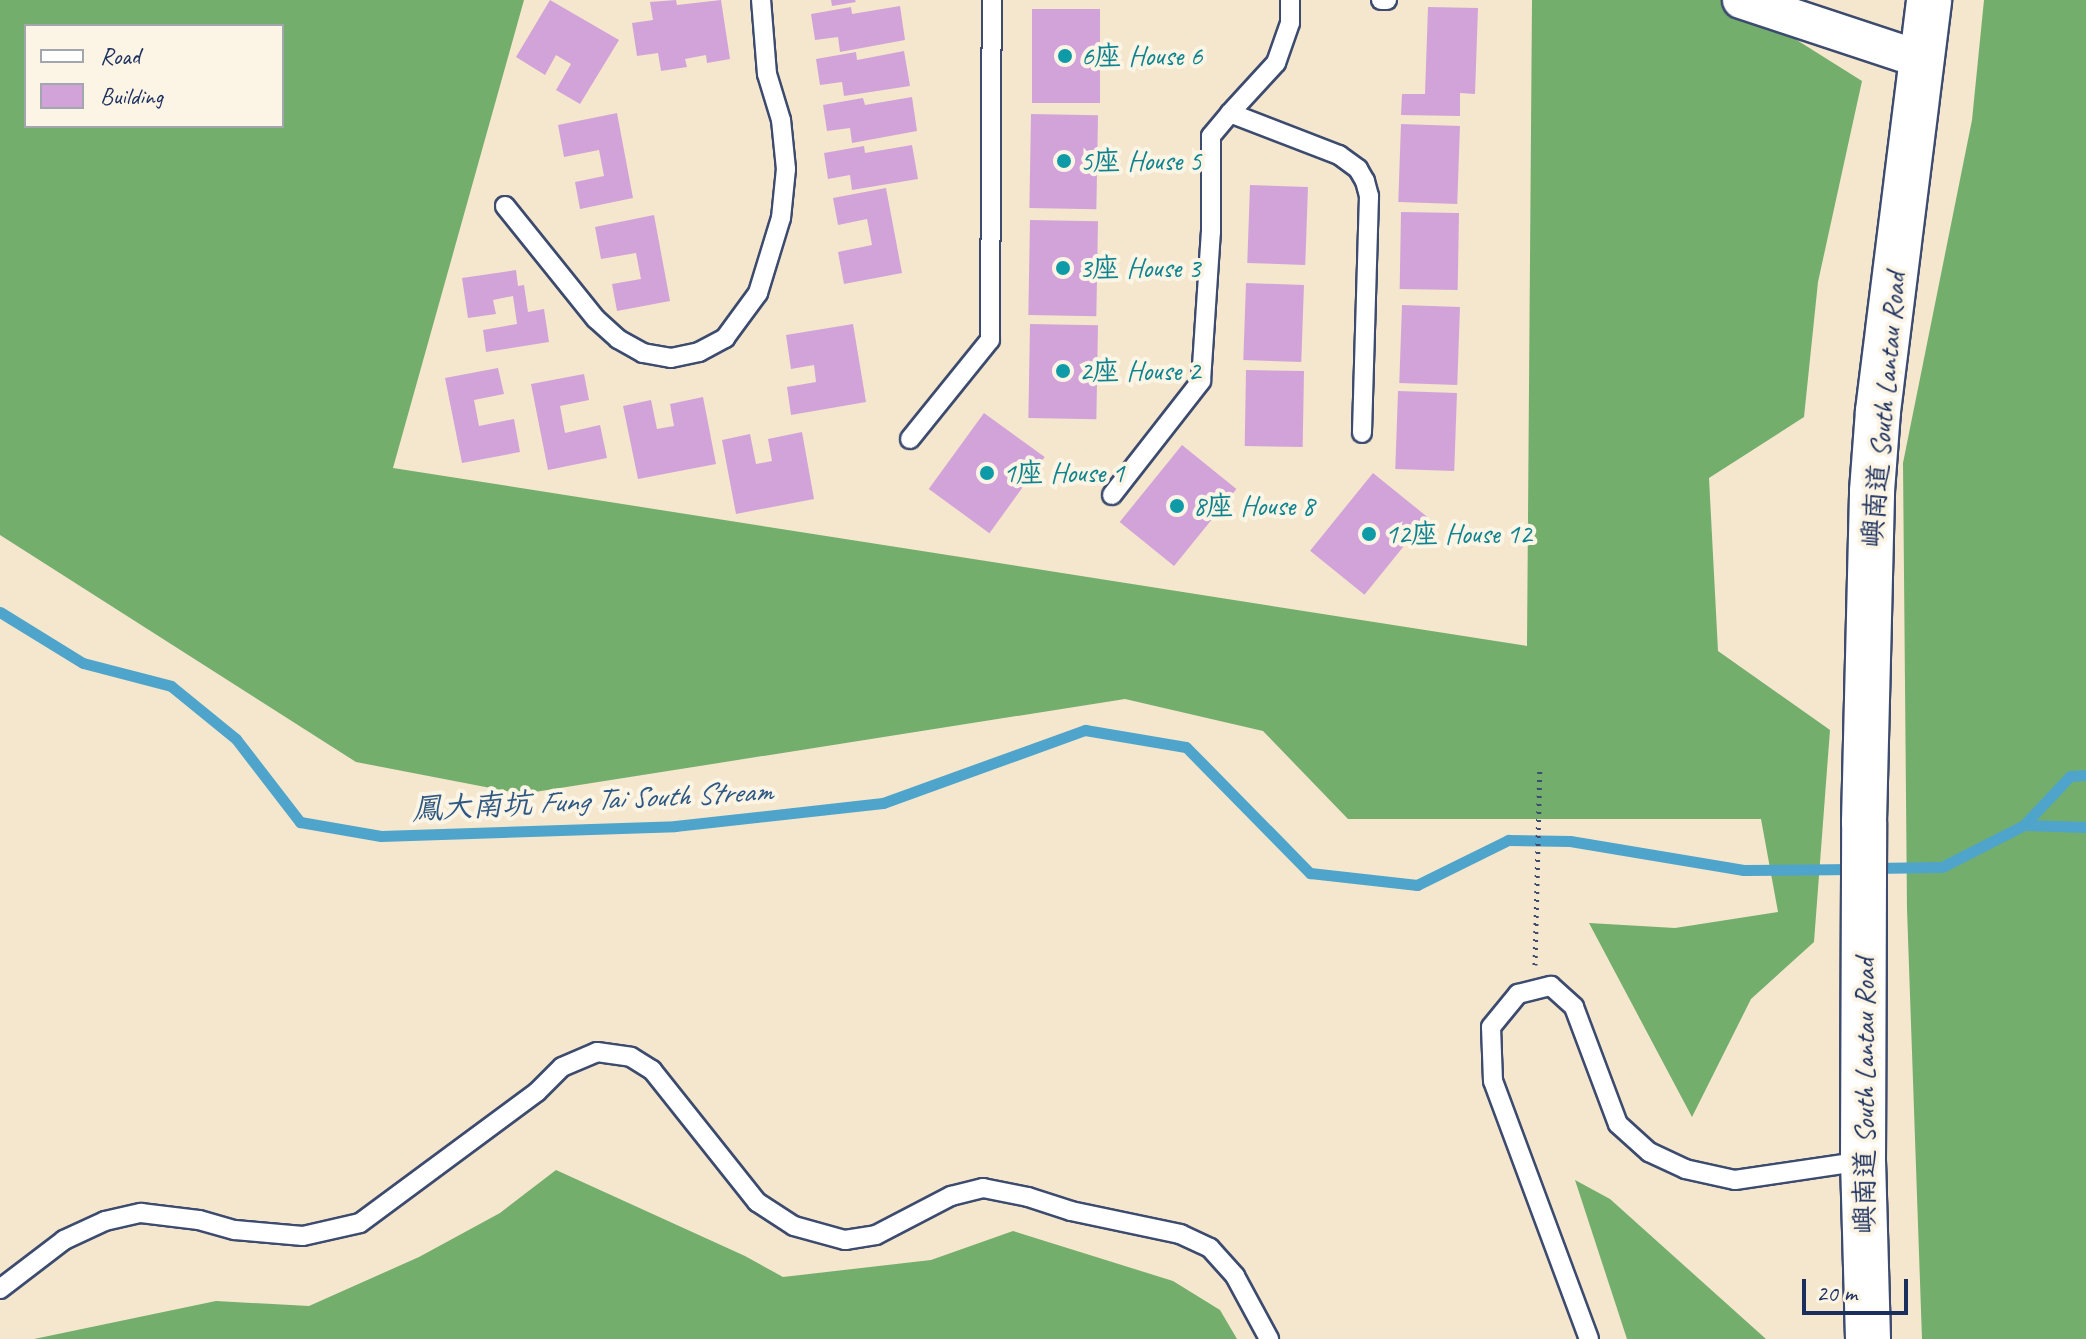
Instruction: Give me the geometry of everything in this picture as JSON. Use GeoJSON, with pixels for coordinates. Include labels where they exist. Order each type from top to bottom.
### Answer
{"type":"FeatureCollection","features":[{"type":"Feature","properties":{"kind":"main road","name":"嶼南道 South Lantau Road"},"geometry":{"type":"LineString","coordinates":[[1868,1339],[1863,1161],[1864,822],[1872,491],[1878,411],[1929,0]]}},
{"type":"Feature","properties":{"kind":"street"},"geometry":{"type":"LineString","coordinates":[[1741,0],[1922,60]]}},
{"type":"Feature","properties":{"kind":"lane"},"geometry":{"type":"LineString","coordinates":[[505,206],[596,319],[618,339],[643,353],[671,358],[699,352],[725,338],[758,293],[782,205],[786,169],[781,120],[767,74],[761,0]]}},
{"type":"Feature","properties":{"kind":"lane"},"geometry":{"type":"LineString","coordinates":[[910,439],[990,340],[992,0]]}},
{"type":"Feature","properties":{"kind":"lane"},"geometry":{"type":"LineString","coordinates":[[1112,495],[1201,381],[1211,232],[1211,136],[1276,63],[1290,23],[1290,0]]}},
{"type":"Feature","properties":{"kind":"lane"},"geometry":{"type":"LineString","coordinates":[[1230,113],[1339,155],[1358,169],[1365,181],[1369,196],[1362,433]]}},
{"type":"Feature","properties":{"kind":"lane"},"geometry":{"type":"LineString","coordinates":[[1589,1339],[1493,1081],[1491,1027],[1518,994],[1551,986],[1574,1007],[1618,1124],[1649,1152],[1685,1169],[1735,1180],[1863,1161]]}},
{"type":"Feature","properties":{"kind":"lane"},"geometry":{"type":"LineString","coordinates":[[0,1289],[64,1240],[105,1221],[141,1213],[199,1220],[235,1230],[303,1236],[360,1223],[537,1092],[562,1067],[597,1052],[631,1057],[652,1070],[757,1202],[794,1226],[845,1240],[876,1235],[951,1196],[983,1188],[1028,1197],[1071,1211],[1180,1234],[1210,1248],[1235,1276],[1269,1339]]}},
{"type":"Feature","properties":{"kind":"path"},"geometry":{"type":"LineString","coordinates":[[1535,990],[1540,767]]}},
{"type":"Feature","properties":{"kind":"green space"},"geometry":{"type":"Polygon","coordinates":[[[0,0],[524,0],[393,468],[1527,646],[1532,0],[1733,0],[1862,81],[1818,282],[1804,417],[1709,478],[1718,651],[1830,730],[1814,942],[1751,999],[1692,1117],[1589,923],[1675,928],[1778,912],[1761,819],[1348,819],[1263,731],[1125,699],[522,794],[356,762],[0,535],[0,0]]]}},
{"type":"Feature","properties":{"kind":"green space"},"geometry":{"type":"Polygon","coordinates":[[[1984,0],[2086,0],[2086,1339],[1922,1339],[1907,909],[1903,463],[1972,120],[1984,0]]]}},
{"type":"Feature","properties":{"kind":"green space"},"geometry":{"type":"Polygon","coordinates":[[[556,1170],[745,1256],[783,1277],[931,1260],[1013,1231],[1173,1281],[1220,1310],[1237,1339],[34,1339],[216,1301],[309,1306],[419,1257],[500,1213],[556,1170]]]}},
{"type":"Feature","properties":{"kind":"green space"},"geometry":{"type":"Polygon","coordinates":[[[1575,1180],[1610,1199],[1766,1339],[1627,1339],[1575,1180]]]}},
{"type":"Feature","properties":{"kind":"building"},"geometry":{"type":"Polygon","coordinates":[[[550,0],[619,40],[580,104],[556,90],[571,64],[556,55],[545,75],[516,57],[550,0]]]}},
{"type":"Feature","properties":{"kind":"building"},"geometry":{"type":"Polygon","coordinates":[[[676,0],[677,5],[721,0],[730,59],[707,63],[706,55],[685,59],[687,67],[661,71],[658,53],[637,56],[632,23],[653,20],[650,2],[676,0]]]}},
{"type":"Feature","properties":{"kind":"building"},"geometry":{"type":"Polygon","coordinates":[[[831,0],[855,0],[856,2],[832,6],[831,0]]]}},
{"type":"Feature","properties":{"kind":"building"},"geometry":{"type":"Polygon","coordinates":[[[900,6],[905,40],[840,52],[838,37],[815,40],[811,14],[851,7],[852,14],[900,6]]]}},
{"type":"Feature","properties":{"kind":"building"},"geometry":{"type":"Polygon","coordinates":[[[1428,7],[1478,8],[1475,94],[1460,93],[1460,116],[1401,115],[1402,94],[1425,94],[1428,7]]]}},
{"type":"Feature","properties":{"kind":"building","name":"6座 House 6"},"geometry":{"type":"Polygon","coordinates":[[[1032,9],[1100,9],[1100,103],[1032,103],[1032,9]]]}},
{"type":"Feature","properties":{"kind":"building"},"geometry":{"type":"Polygon","coordinates":[[[904,51],[910,86],[844,96],[842,82],[820,85],[816,59],[856,52],[857,60],[904,51]]]}},
{"type":"Feature","properties":{"kind":"building"},"geometry":{"type":"Polygon","coordinates":[[[912,97],[917,131],[852,143],[850,128],[827,131],[823,105],[863,98],[865,105],[912,97]]]}},
{"type":"Feature","properties":{"kind":"building"},"geometry":{"type":"Polygon","coordinates":[[[617,113],[633,198],[580,209],[575,182],[604,176],[599,150],[564,157],[558,125],[617,113]]]}},
{"type":"Feature","properties":{"kind":"building","name":"5座 House 5"},"geometry":{"type":"Polygon","coordinates":[[[1031,114],[1098,115],[1096,209],[1029,208],[1031,114]]]}},
{"type":"Feature","properties":{"kind":"building"},"geometry":{"type":"Polygon","coordinates":[[[1401,124],[1460,126],[1457,204],[1398,202],[1401,124]]]}},
{"type":"Feature","properties":{"kind":"building"},"geometry":{"type":"Polygon","coordinates":[[[912,145],[918,179],[852,190],[850,175],[828,179],[824,153],[864,146],[865,153],[912,145]]]}},
{"type":"Feature","properties":{"kind":"building"},"geometry":{"type":"Polygon","coordinates":[[[1250,185],[1308,187],[1305,265],[1247,263],[1250,185]]]}},
{"type":"Feature","properties":{"kind":"building"},"geometry":{"type":"Polygon","coordinates":[[[886,188],[902,273],[844,284],[838,252],[872,245],[867,219],[838,225],[833,198],[886,188]]]}},
{"type":"Feature","properties":{"kind":"building"},"geometry":{"type":"Polygon","coordinates":[[[1401,212],[1459,213],[1458,290],[1400,289],[1401,212]]]}},
{"type":"Feature","properties":{"kind":"building"},"geometry":{"type":"Polygon","coordinates":[[[654,215],[670,301],[617,311],[612,284],[641,279],[636,253],[601,259],[595,227],[654,215]]]}},
{"type":"Feature","properties":{"kind":"building","name":"3座 House 3"},"geometry":{"type":"Polygon","coordinates":[[[1030,220],[1098,221],[1096,316],[1028,315],[1030,220]]]}},
{"type":"Feature","properties":{"kind":"building"},"geometry":{"type":"Polygon","coordinates":[[[516,270],[518,286],[524,285],[528,312],[544,309],[549,342],[486,352],[483,330],[517,324],[513,296],[493,300],[496,314],[468,318],[462,278],[516,270]]]}},
{"type":"Feature","properties":{"kind":"building"},"geometry":{"type":"Polygon","coordinates":[[[1246,283],[1304,285],[1301,362],[1243,360],[1246,283]]]}},
{"type":"Feature","properties":{"kind":"building"},"geometry":{"type":"Polygon","coordinates":[[[1402,305],[1460,307],[1457,385],[1399,383],[1402,305]]]}},
{"type":"Feature","properties":{"kind":"building"},"geometry":{"type":"Polygon","coordinates":[[[853,324],[866,402],[791,415],[787,387],[816,382],[814,365],[791,369],[786,335],[853,324]]]}},
{"type":"Feature","properties":{"kind":"building","name":"2座 House 2"},"geometry":{"type":"Polygon","coordinates":[[[1030,324],[1098,325],[1096,419],[1028,418],[1030,324]]]}},
{"type":"Feature","properties":{"kind":"building"},"geometry":{"type":"Polygon","coordinates":[[[498,368],[504,394],[474,400],[479,426],[514,419],[520,452],[462,463],[445,378],[498,368]]]}},
{"type":"Feature","properties":{"kind":"building"},"geometry":{"type":"Polygon","coordinates":[[[1246,370],[1304,371],[1303,447],[1245,446],[1246,370]]]}},
{"type":"Feature","properties":{"kind":"building"},"geometry":{"type":"Polygon","coordinates":[[[584,374],[589,400],[560,406],[565,433],[600,425],[607,458],[548,470],[531,384],[584,374]]]}},
{"type":"Feature","properties":{"kind":"building"},"geometry":{"type":"Polygon","coordinates":[[[1398,391],[1457,393],[1454,471],[1395,469],[1398,391]]]}},
{"type":"Feature","properties":{"kind":"building"},"geometry":{"type":"Polygon","coordinates":[[[703,397],[716,464],[638,479],[623,406],[651,400],[657,429],[674,426],[670,404],[703,397]]]}},
{"type":"Feature","properties":{"kind":"building","name":"1座 House 1"},"geometry":{"type":"Polygon","coordinates":[[[984,413],[1045,457],[989,533],[929,489],[984,413]]]}},
{"type":"Feature","properties":{"kind":"building"},"geometry":{"type":"Polygon","coordinates":[[[802,432],[814,499],[736,514],[722,440],[750,434],[756,464],[772,461],[768,439],[802,432]]]}},
{"type":"Feature","properties":{"kind":"building","name":"8座 House 8"},"geometry":{"type":"Polygon","coordinates":[[[1182,445],[1236,489],[1174,566],[1120,522],[1182,445]]]}},
{"type":"Feature","properties":{"kind":"building","name":"12座 House 12"},"geometry":{"type":"Polygon","coordinates":[[[1373,473],[1427,517],[1364,595],[1310,551],[1373,473]]]}},
{"type":"Feature","properties":{"kind":"waterway","name":"鳳大南坑 Fung Tai South Stream"},"geometry":{"type":"LineString","coordinates":[[0,612],[83,663],[171,686],[236,739],[300,822],[381,836],[675,826],[883,803],[1085,730],[1186,747],[1310,873],[1417,885],[1508,840],[1570,841],[1744,870],[1854,869]]}},
{"type":"Feature","properties":{"kind":"waterway"},"geometry":{"type":"LineString","coordinates":[[2024,825],[2070,776],[2086,775]]}},
{"type":"Feature","properties":{"kind":"waterway","name":"鳳大南坑 Fung Tai South Stream"},"geometry":{"type":"LineString","coordinates":[[1872,868],[1942,867],[2024,825],[2086,827]]}},
{"type":"Feature","properties":{"kind":"place","name":"6座 House 6"},"geometry":{"type":"Point","coordinates":[1065,56]}},
{"type":"Feature","properties":{"kind":"place","name":"5座 House 5"},"geometry":{"type":"Point","coordinates":[1064,161]}},
{"type":"Feature","properties":{"kind":"place","name":"3座 House 3"},"geometry":{"type":"Point","coordinates":[1063,268]}},
{"type":"Feature","properties":{"kind":"place","name":"2座 House 2"},"geometry":{"type":"Point","coordinates":[1063,371]}},
{"type":"Feature","properties":{"kind":"place","name":"1座 House 1"},"geometry":{"type":"Point","coordinates":[987,473]}},
{"type":"Feature","properties":{"kind":"place","name":"8座 House 8"},"geometry":{"type":"Point","coordinates":[1177,506]}},
{"type":"Feature","properties":{"kind":"place","name":"12座 House 12"},"geometry":{"type":"Point","coordinates":[1369,534]}}]}
